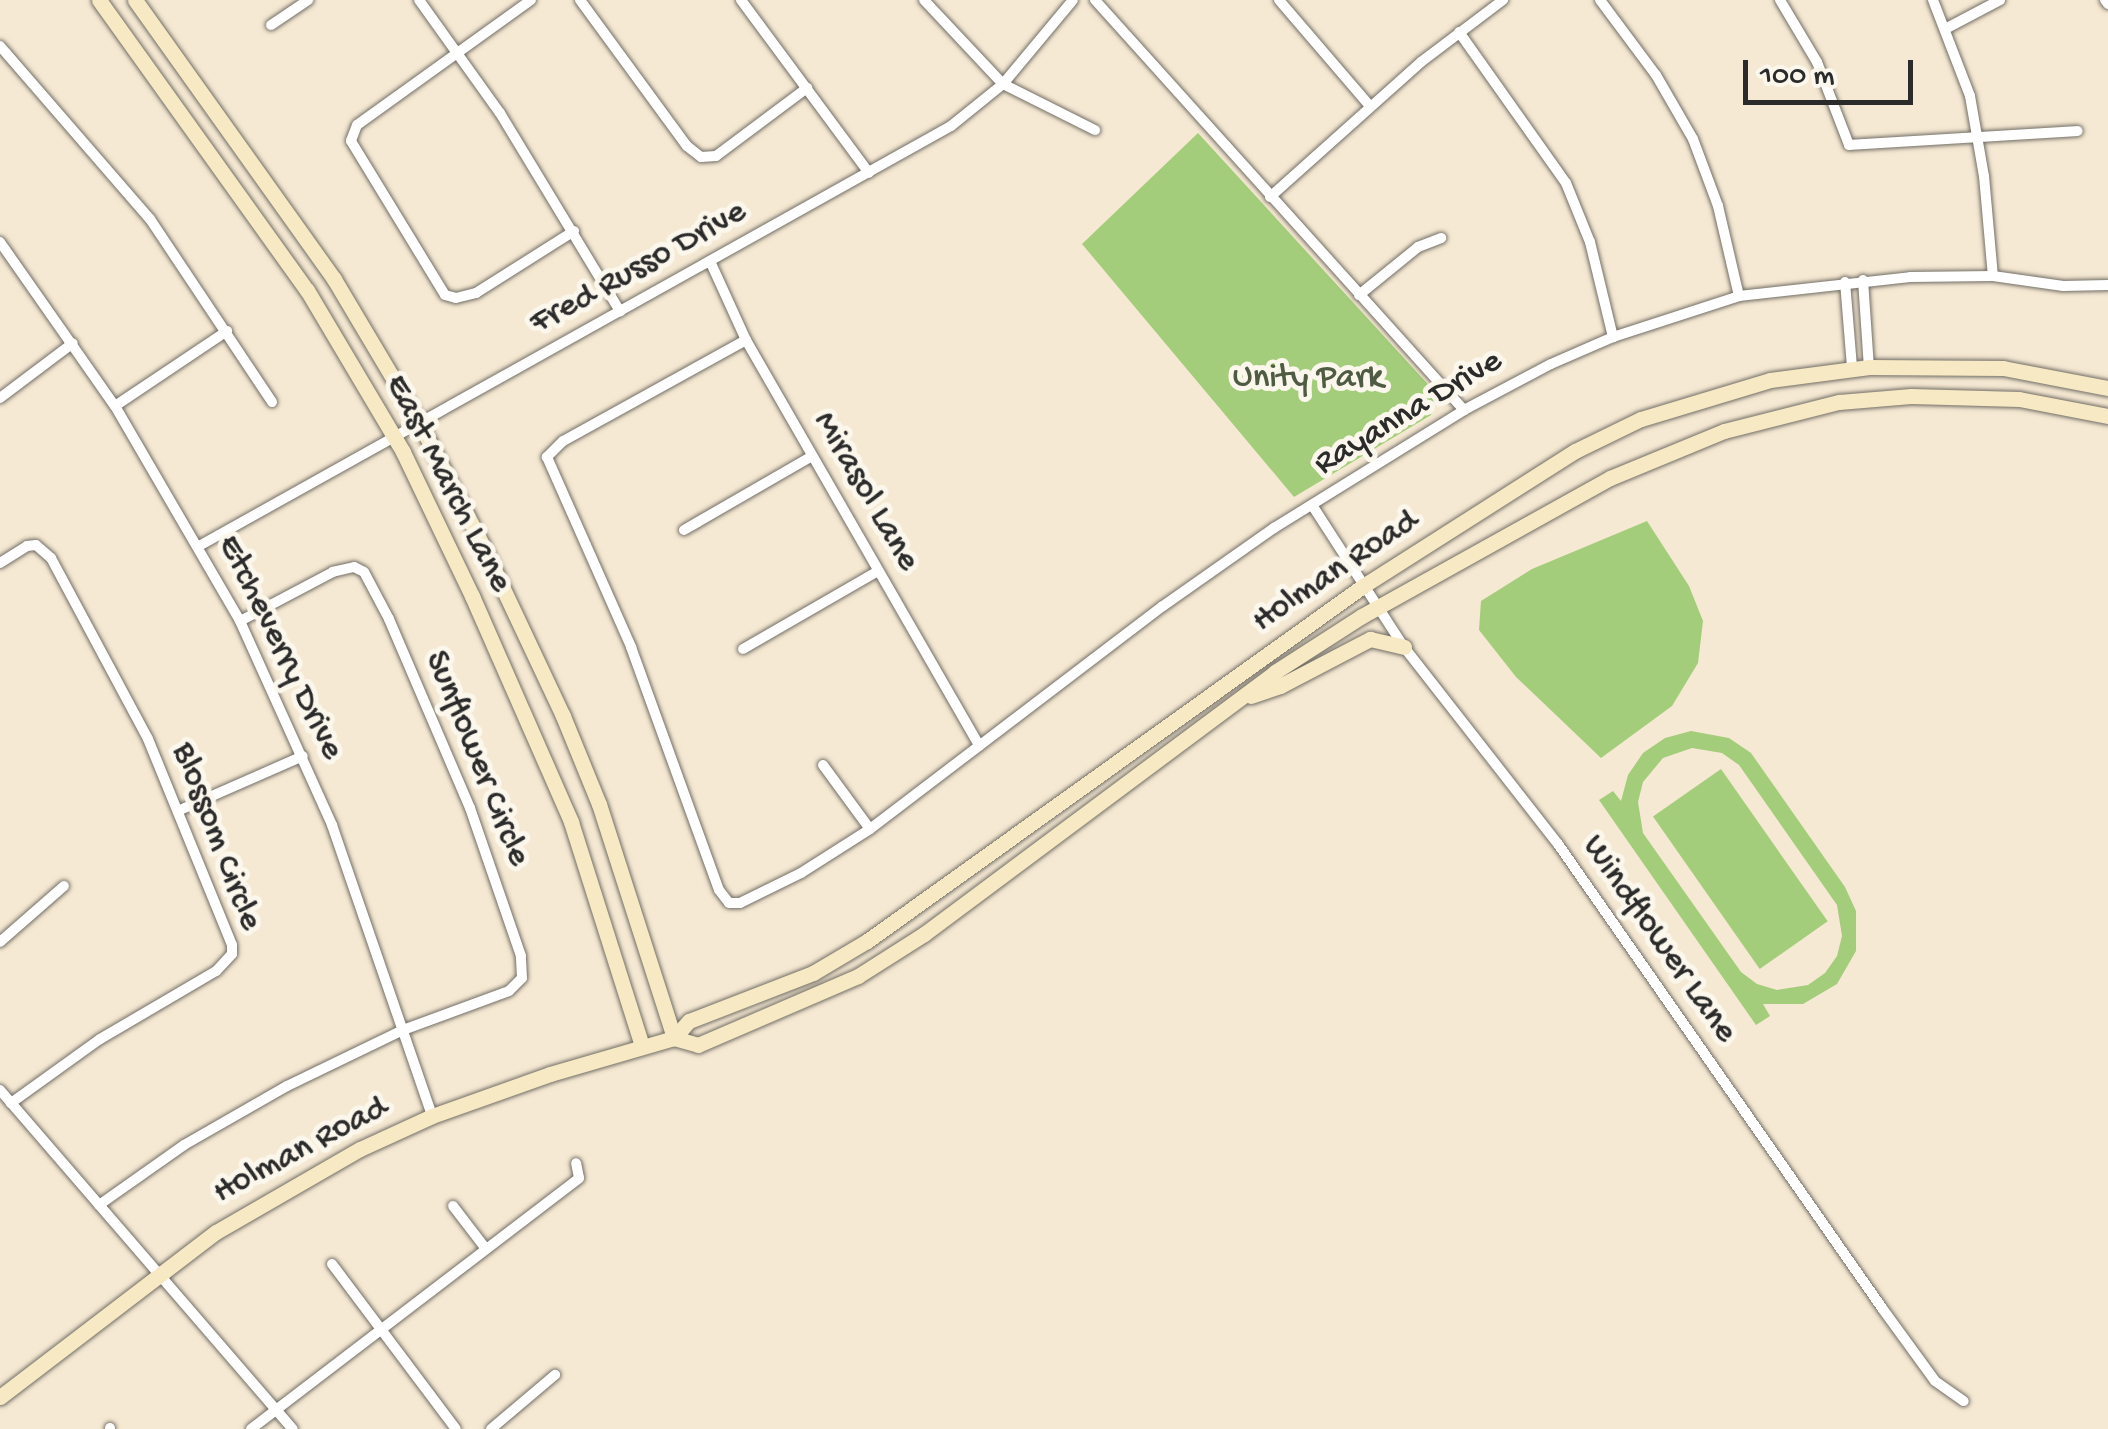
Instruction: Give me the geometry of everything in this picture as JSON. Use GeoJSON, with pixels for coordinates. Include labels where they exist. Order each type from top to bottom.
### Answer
{"type":"FeatureCollection","features":[{"type":"Feature","properties":{"kind":"main road","name":"East March Lane"},"geometry":{"type":"LineString","coordinates":[[98,0],[307,290],[394,436],[472,596],[571,822],[642,1046]]}},
{"type":"Feature","properties":{"kind":"main road","name":"East March Lane"},"geometry":{"type":"LineString","coordinates":[[135,0],[323,262],[419,422],[563,716],[626,880],[674,1038]]}},
{"type":"Feature","properties":{"kind":"main road","name":"Holman Road"},"geometry":{"type":"LineString","coordinates":[[674,1038],[689,1021],[813,973],[867,941],[1363,586],[1575,451],[1641,419],[1770,380],[1852,368],[2004,368],[2108,388]]}},
{"type":"Feature","properties":{"kind":"main road","name":"Holman Road"},"geometry":{"type":"LineString","coordinates":[[0,1397],[158,1272],[302,1180],[432,1116],[642,1046],[674,1038],[698,1045],[858,976],[924,934],[1238,700],[1377,608],[1610,478],[1683,446],[1770,416],[1839,402],[1911,396],[2020,399],[2108,416]]}},
{"type":"Feature","properties":{"kind":"main road"},"geometry":{"type":"LineString","coordinates":[[1238,700],[1280,686],[1370,639],[1404,647]]}},
{"type":"Feature","properties":{"kind":"street"},"geometry":{"type":"LineString","coordinates":[[272,26],[308,0]]}},
{"type":"Feature","properties":{"kind":"street"},"geometry":{"type":"LineString","coordinates":[[420,0],[574,231],[620,312]]}},
{"type":"Feature","properties":{"kind":"street"},"geometry":{"type":"LineString","coordinates":[[532,0],[358,126],[352,135],[353,149],[440,286],[456,298],[476,293],[574,231]]}},
{"type":"Feature","properties":{"kind":"street"},"geometry":{"type":"LineString","coordinates":[[580,0],[687,146],[701,157],[716,156],[807,88]]}},
{"type":"Feature","properties":{"kind":"street"},"geometry":{"type":"LineString","coordinates":[[741,0],[868,173]]}},
{"type":"Feature","properties":{"kind":"street"},"geometry":{"type":"LineString","coordinates":[[924,0],[1003,84],[1095,130]]}},
{"type":"Feature","properties":{"kind":"street","name":"Fred Russo Drive"},"geometry":{"type":"LineString","coordinates":[[200,546],[951,126],[1003,84],[1073,0]]}},
{"type":"Feature","properties":{"kind":"street"},"geometry":{"type":"LineString","coordinates":[[1094,0],[1464,410]]}},
{"type":"Feature","properties":{"kind":"street"},"geometry":{"type":"LineString","coordinates":[[1279,0],[1370,106]]}},
{"type":"Feature","properties":{"kind":"street"},"geometry":{"type":"LineString","coordinates":[[1270,196],[1370,106],[1503,0]]}},
{"type":"Feature","properties":{"kind":"street"},"geometry":{"type":"LineString","coordinates":[[1600,0],[1656,74],[1692,139],[1718,206],[1739,296]]}},
{"type":"Feature","properties":{"kind":"street"},"geometry":{"type":"LineString","coordinates":[[1780,0],[1817,62],[1850,145],[2078,130]]}},
{"type":"Feature","properties":{"kind":"street"},"geometry":{"type":"LineString","coordinates":[[1933,0],[1947,28],[1978,137],[1994,276]]}},
{"type":"Feature","properties":{"kind":"street"},"geometry":{"type":"LineString","coordinates":[[1947,28],[2000,0]]}},
{"type":"Feature","properties":{"kind":"street"},"geometry":{"type":"LineString","coordinates":[[1460,32],[1566,184],[1590,242],[1613,337]]}},
{"type":"Feature","properties":{"kind":"street"},"geometry":{"type":"LineString","coordinates":[[0,46],[150,219],[272,402]]}},
{"type":"Feature","properties":{"kind":"street"},"geometry":{"type":"LineString","coordinates":[[1359,295],[1418,247],[1441,238]]}},
{"type":"Feature","properties":{"kind":"street","name":"Etcheverry Drive"},"geometry":{"type":"LineString","coordinates":[[0,242],[115,406],[200,546],[240,621],[303,756],[358,896],[432,1116]]}},
{"type":"Feature","properties":{"kind":"street","name":"Mirasol Lane"},"geometry":{"type":"LineString","coordinates":[[710,262],[746,340],[979,746]]}},
{"type":"Feature","properties":{"kind":"street","name":"Rayanna Drive"},"geometry":{"type":"LineString","coordinates":[[746,340],[563,441],[547,457],[632,647],[719,890],[730,902],[740,903],[801,873],[870,829],[1219,565],[1312,504],[1464,410],[1613,337],[1739,296],[1863,280],[1994,276],[2063,286],[2108,285]]}},
{"type":"Feature","properties":{"kind":"street"},"geometry":{"type":"LineString","coordinates":[[1863,280],[1869,367]]}},
{"type":"Feature","properties":{"kind":"street"},"geometry":{"type":"LineString","coordinates":[[1845,282],[1852,368]]}},
{"type":"Feature","properties":{"kind":"street"},"geometry":{"type":"LineString","coordinates":[[115,406],[227,331]]}},
{"type":"Feature","properties":{"kind":"street"},"geometry":{"type":"LineString","coordinates":[[0,398],[73,344]]}},
{"type":"Feature","properties":{"kind":"street"},"geometry":{"type":"LineString","coordinates":[[684,530],[812,456]]}},
{"type":"Feature","properties":{"kind":"street","name":"Windflower Lane"},"geometry":{"type":"LineString","coordinates":[[1312,504],[1404,647],[1580,875],[1935,1381],[1964,1401]]}},
{"type":"Feature","properties":{"kind":"street","name":"Blossom Circle"},"geometry":{"type":"LineString","coordinates":[[0,563],[27,546],[36,545],[51,558],[114,670],[180,810],[218,904],[232,954],[216,972],[100,1038],[11,1103]]}},
{"type":"Feature","properties":{"kind":"street","name":"Sunflower Circle"},"geometry":{"type":"LineString","coordinates":[[240,621],[343,568],[364,572],[389,620],[470,808],[521,956],[522,978],[509,991],[403,1030]]}},
{"type":"Feature","properties":{"kind":"street"},"geometry":{"type":"LineString","coordinates":[[743,649],[878,571]]}},
{"type":"Feature","properties":{"kind":"street"},"geometry":{"type":"LineString","coordinates":[[180,810],[303,756]]}},
{"type":"Feature","properties":{"kind":"street"},"geometry":{"type":"LineString","coordinates":[[824,765],[870,829]]}},
{"type":"Feature","properties":{"kind":"street"},"geometry":{"type":"LineString","coordinates":[[0,942],[64,886]]}},
{"type":"Feature","properties":{"kind":"street"},"geometry":{"type":"LineString","coordinates":[[99,1205],[226,1119],[403,1030]]}},
{"type":"Feature","properties":{"kind":"street"},"geometry":{"type":"LineString","coordinates":[[0,1090],[292,1429]]}},
{"type":"Feature","properties":{"kind":"street"},"geometry":{"type":"LineString","coordinates":[[251,1429],[580,1178],[576,1163]]}},
{"type":"Feature","properties":{"kind":"street"},"geometry":{"type":"LineString","coordinates":[[453,1206],[486,1249]]}},
{"type":"Feature","properties":{"kind":"street"},"geometry":{"type":"LineString","coordinates":[[332,1264],[456,1429]]}},
{"type":"Feature","properties":{"kind":"street"},"geometry":{"type":"LineString","coordinates":[[491,1429],[556,1376]]}},
{"type":"Feature","properties":{"kind":"green space","name":"Unity Park"},"geometry":{"type":"Polygon","coordinates":[[[1198,133],[1435,392],[1431,415],[1294,497],[1082,244],[1198,133]]]}},
{"type":"Feature","properties":{"kind":"green space"},"geometry":{"type":"Polygon","coordinates":[[[1647,521],[1689,586],[1703,621],[1698,663],[1672,706],[1601,758],[1516,677],[1479,630],[1481,601],[1532,569],[1647,521]]]}},
{"type":"Feature","properties":{"kind":"green space"},"geometry":{"type":"Polygon","coordinates":[[[1691,731],[1729,738],[1751,753],[1845,887],[1856,911],[1856,951],[1837,984],[1803,1004],[1763,1004],[1770,1016],[1756,1025],[1599,800],[1613,791],[1621,801],[1628,775],[1643,753],[1665,738],[1691,731]],[[1692,748],[1663,758],[1643,782],[1638,802],[1643,833],[1741,972],[1757,984],[1777,990],[1808,985],[1825,973],[1837,956],[1842,936],[1837,905],[1739,765],[1722,753],[1692,748]]]}},
{"type":"Feature","properties":{"kind":"green space"},"geometry":{"type":"Polygon","coordinates":[[[1721,769],[1828,921],[1760,969],[1653,817],[1721,769]]]}}]}
